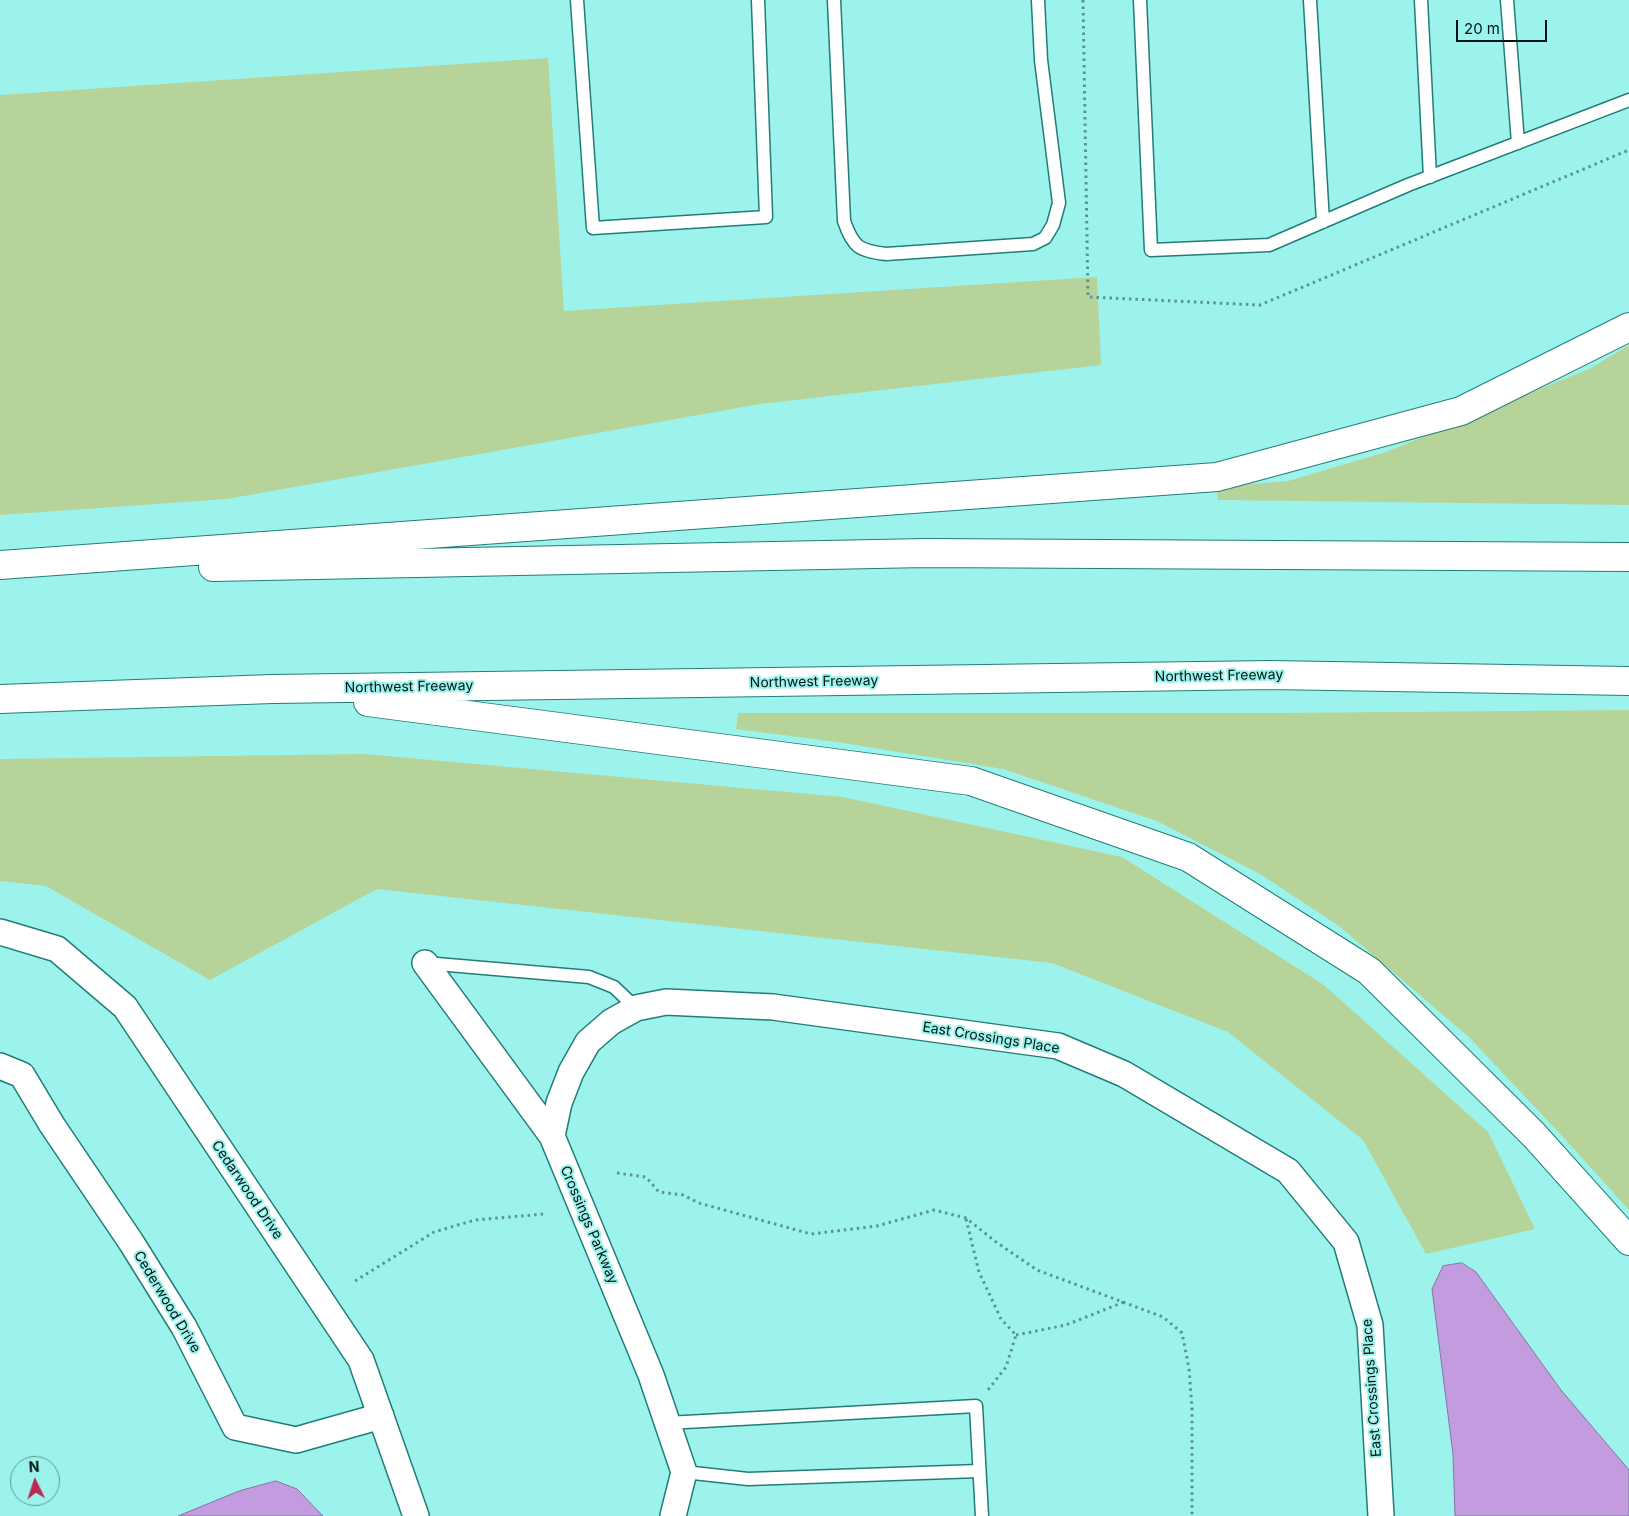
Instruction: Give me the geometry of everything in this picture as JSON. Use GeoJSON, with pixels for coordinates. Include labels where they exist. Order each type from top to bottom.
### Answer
{"type":"FeatureCollection","features":[{"type":"Feature","properties":{"kind":"highway"},"geometry":{"type":"LineString","coordinates":[[0,565],[1217,477],[1461,411],[1629,327]]}},
{"type":"Feature","properties":{"kind":"highway"},"geometry":{"type":"LineString","coordinates":[[0,572],[926,553],[1629,557]]}},
{"type":"Feature","properties":{"kind":"highway","name":"Northwest Freeway"},"geometry":{"type":"LineString","coordinates":[[0,699],[272,689],[1270,675],[1629,681]]}},
{"type":"Feature","properties":{"kind":"highway"},"geometry":{"type":"LineString","coordinates":[[272,689],[971,781],[1188,856],[1369,971],[1534,1135],[1629,1241]]}},
{"type":"Feature","properties":{"kind":"street","name":"Cedarwood Drive"},"geometry":{"type":"LineString","coordinates":[[0,932],[57,949],[124,1007],[361,1360],[416,1516]]}},
{"type":"Feature","properties":{"kind":"street","name":"Crossings Parkway"},"geometry":{"type":"LineString","coordinates":[[425,963],[552,1136],[651,1375],[684,1472]]}},
{"type":"Feature","properties":{"kind":"street","name":"East Crossings Place"},"geometry":{"type":"LineString","coordinates":[[552,1136],[559,1103],[571,1072],[588,1042],[611,1022],[636,1008],[666,1002],[773,1007],[1058,1046],[1124,1074],[1288,1171],[1346,1242],[1370,1325],[1381,1516]]}},
{"type":"Feature","properties":{"kind":"street","name":"Cederwood Drive"},"geometry":{"type":"LineString","coordinates":[[0,1066],[22,1075],[52,1125],[126,1234],[184,1327],[235,1427],[296,1440],[380,1416]]}},
{"type":"Feature","properties":{"kind":"street"},"geometry":{"type":"LineString","coordinates":[[673,1516],[684,1472]]}},
{"type":"Feature","properties":{"kind":"lane"},"geometry":{"type":"LineString","coordinates":[[577,0],[593,228],[766,217],[758,0]]}},
{"type":"Feature","properties":{"kind":"lane"},"geometry":{"type":"LineString","coordinates":[[834,0],[844,221],[849,237],[856,246],[868,252],[886,254],[1033,244],[1045,238],[1053,225],[1059,203],[1041,60],[1038,0]]}},
{"type":"Feature","properties":{"kind":"lane"},"geometry":{"type":"LineString","coordinates":[[1140,0],[1151,250],[1269,245],[1430,177],[1629,100]]}},
{"type":"Feature","properties":{"kind":"lane"},"geometry":{"type":"LineString","coordinates":[[1310,0],[1324,222]]}},
{"type":"Feature","properties":{"kind":"lane"},"geometry":{"type":"LineString","coordinates":[[1421,0],[1430,177]]}},
{"type":"Feature","properties":{"kind":"lane"},"geometry":{"type":"LineString","coordinates":[[1507,0],[1518,143]]}},
{"type":"Feature","properties":{"kind":"lane"},"geometry":{"type":"LineString","coordinates":[[425,963],[589,977],[614,987],[636,1008]]}},
{"type":"Feature","properties":{"kind":"lane"},"geometry":{"type":"LineString","coordinates":[[667,1423],[976,1406],[982,1516]]}},
{"type":"Feature","properties":{"kind":"lane"},"geometry":{"type":"LineString","coordinates":[[687,1516],[684,1472],[748,1479],[979,1471]]}},
{"type":"Feature","properties":{"kind":"path"},"geometry":{"type":"LineString","coordinates":[[1083,0],[1088,297],[1260,305],[1629,150]]}},
{"type":"Feature","properties":{"kind":"path"},"geometry":{"type":"LineString","coordinates":[[617,1173],[646,1177],[659,1192],[683,1195],[699,1203],[811,1234],[877,1226],[934,1210],[966,1218],[996,1242],[1037,1270],[1164,1317],[1182,1333],[1189,1368],[1192,1408],[1192,1516]]}},
{"type":"Feature","properties":{"kind":"path"},"geometry":{"type":"LineString","coordinates":[[355,1281],[434,1232],[475,1220],[544,1214]]}},
{"type":"Feature","properties":{"kind":"path"},"geometry":{"type":"LineString","coordinates":[[966,1218],[979,1272],[1001,1319],[1016,1335]]}},
{"type":"Feature","properties":{"kind":"path"},"geometry":{"type":"LineString","coordinates":[[1016,1335],[1066,1325],[1124,1302]]}},
{"type":"Feature","properties":{"kind":"path"},"geometry":{"type":"LineString","coordinates":[[976,1406],[1006,1367],[1016,1335]]}},
{"type":"Feature","properties":{"kind":"green space"},"geometry":{"type":"Polygon","coordinates":[[[548,58],[564,311],[1097,277],[1101,365],[760,404],[227,499],[0,515],[0,95],[548,58]]]}},
{"type":"Feature","properties":{"kind":"green space"},"geometry":{"type":"Polygon","coordinates":[[[1629,345],[1629,505],[1218,500],[1216,487],[1288,481],[1386,452],[1591,368],[1629,345]]]}},
{"type":"Feature","properties":{"kind":"green space"},"geometry":{"type":"Polygon","coordinates":[[[1629,710],[1629,1210],[1469,1037],[1339,926],[1260,874],[1157,821],[1003,769],[837,742],[736,729],[738,713],[1277,713],[1629,710]]]}},
{"type":"Feature","properties":{"kind":"green space"},"geometry":{"type":"Polygon","coordinates":[[[364,754],[843,797],[1122,857],[1324,985],[1488,1132],[1535,1229],[1426,1254],[1363,1140],[1228,1032],[1052,963],[377,889],[210,980],[46,886],[0,881],[0,759],[364,754]]]}},
{"type":"Feature","properties":{"kind":"shaded area"},"geometry":{"type":"Polygon","coordinates":[[[1462,1263],[1476,1272],[1561,1390],[1629,1470],[1629,1516],[1455,1516],[1453,1454],[1432,1289],[1443,1266],[1462,1263]]]}},
{"type":"Feature","properties":{"kind":"shaded area"},"geometry":{"type":"Polygon","coordinates":[[[276,1481],[297,1489],[323,1516],[178,1516],[239,1491],[276,1481]]]}}]}
